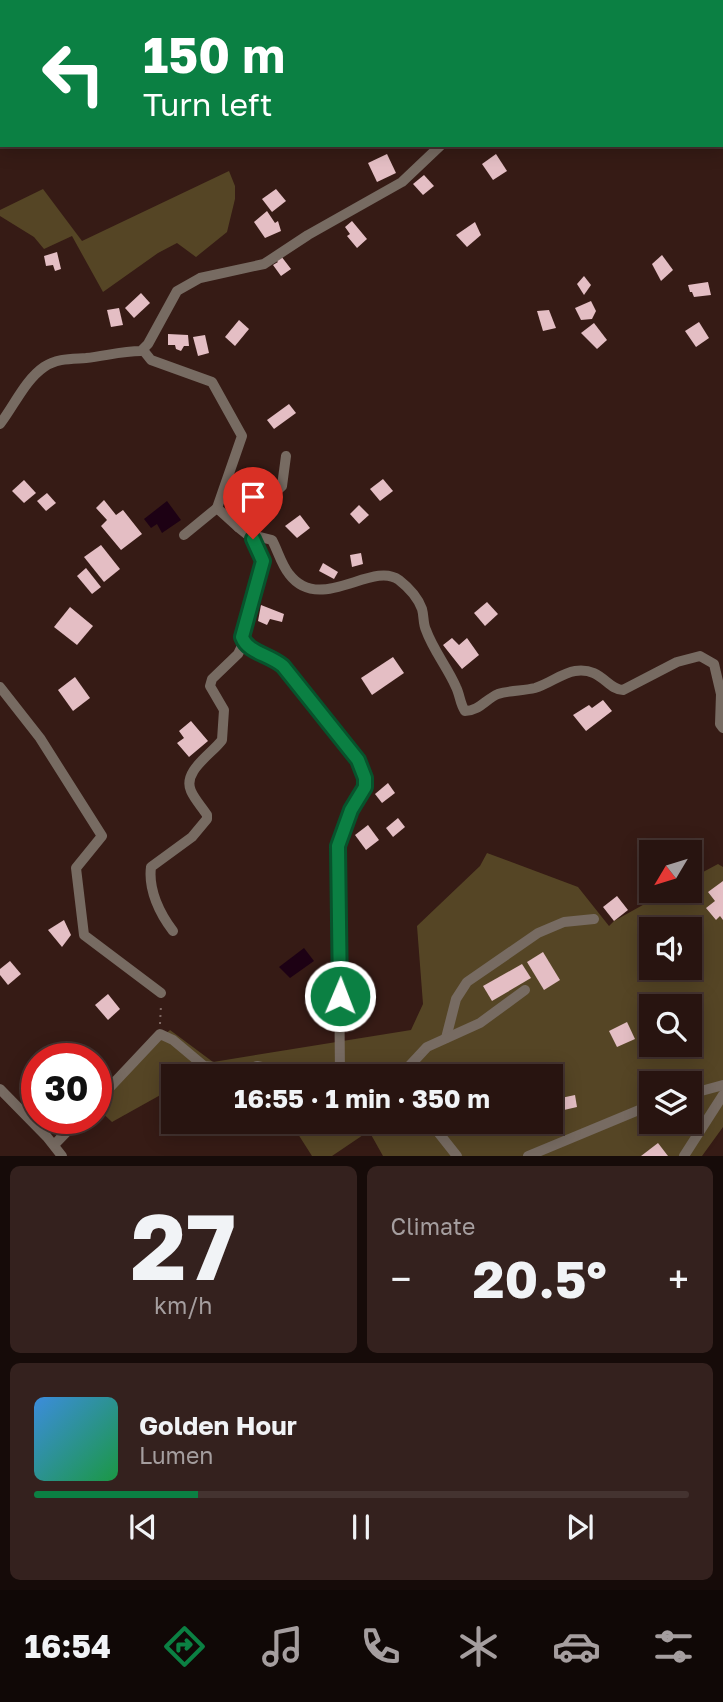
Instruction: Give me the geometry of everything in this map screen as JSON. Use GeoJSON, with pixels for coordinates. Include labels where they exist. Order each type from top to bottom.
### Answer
{"type":"FeatureCollection","features":[{"type":"Feature","properties":{"kind":"street"},"geometry":{"type":"LineString","coordinates":[[143,350],[177,291],[201,278],[264,264],[308,235],[402,182],[439,147]]}},
{"type":"Feature","properties":{"kind":"street"},"geometry":{"type":"LineString","coordinates":[[0,424],[44,367],[66,358],[87,358],[120,351],[143,350]]}},
{"type":"Feature","properties":{"kind":"street"},"geometry":{"type":"LineString","coordinates":[[143,350],[151,360],[212,382],[242,436],[217,508],[184,535]]}},
{"type":"Feature","properties":{"kind":"street"},"geometry":{"type":"LineString","coordinates":[[238,527],[282,486],[286,456]]}},
{"type":"Feature","properties":{"kind":"street"},"geometry":{"type":"LineString","coordinates":[[217,508],[253,539],[263,561],[242,637],[244,642],[252,650],[272,657],[283,666],[358,760],[365,778],[365,787],[351,810],[338,846],[340,1064]]}},
{"type":"Feature","properties":{"kind":"street"},"geometry":{"type":"LineString","coordinates":[[253,539],[260,537],[272,540],[290,575],[309,587],[328,589],[378,575],[389,575],[398,580],[414,596],[422,609],[426,631],[448,670],[465,711],[478,708],[495,695],[533,689],[571,671],[586,670],[597,674],[617,690],[623,690],[663,668],[690,657],[700,656],[708,658],[714,664],[720,685],[720,724],[723,728]]}},
{"type":"Feature","properties":{"kind":"street"},"geometry":{"type":"LineString","coordinates":[[173,931],[153,894],[151,867],[192,837],[207,819],[189,789],[189,778],[192,771],[222,740],[224,710],[210,686],[212,678],[238,654],[244,642]]}},
{"type":"Feature","properties":{"kind":"street"},"geometry":{"type":"LineString","coordinates":[[0,687],[40,738],[102,836],[76,868],[85,935],[161,993]]}},
{"type":"Feature","properties":{"kind":"street"},"geometry":{"type":"LineString","coordinates":[[446,1038],[456,999],[467,982],[538,933],[564,922],[594,919]]}},
{"type":"Feature","properties":{"kind":"street"},"geometry":{"type":"LineString","coordinates":[[411,1064],[427,1046],[480,1023],[526,990]]}},
{"type":"Feature","properties":{"kind":"street"},"geometry":{"type":"LineString","coordinates":[[112,1085],[160,1034],[202,1064]]}},
{"type":"Feature","properties":{"kind":"street"},"geometry":{"type":"LineString","coordinates":[[702,1091],[723,1085]]}},
{"type":"Feature","properties":{"kind":"street"},"geometry":{"type":"LineString","coordinates":[[0,1089],[62,1156]]}},
{"type":"Feature","properties":{"kind":"street"},"geometry":{"type":"LineString","coordinates":[[684,1156],[723,1095]]}},
{"type":"Feature","properties":{"kind":"street"},"geometry":{"type":"LineString","coordinates":[[528,1156],[639,1110]]}},
{"type":"Feature","properties":{"kind":"street"},"geometry":{"type":"LineString","coordinates":[[54,1145],[65,1134]]}},
{"type":"Feature","properties":{"kind":"street"},"geometry":{"type":"LineString","coordinates":[[440,1134],[457,1156]]}},
{"type":"Feature","properties":{"kind":"path"},"geometry":{"type":"LineString","coordinates":[[160,1034],[161,993]]}},
{"type":"Feature","properties":{"kind":"shaded area"},"geometry":{"type":"Polygon","coordinates":[[[229,171],[235,186],[235,199],[227,232],[196,257],[177,243],[158,253],[103,292],[72,236],[44,249],[34,237],[0,216],[0,210],[43,189],[82,241],[229,171]]]}},
{"type":"Feature","properties":{"kind":"shaded area"},"geometry":{"type":"Polygon","coordinates":[[[167,501],[181,520],[162,533],[157,524],[151,528],[144,519],[167,501]]]}},
{"type":"Feature","properties":{"kind":"shaded area"},"geometry":{"type":"Polygon","coordinates":[[[487,853],[578,887],[609,926],[646,903],[702,903],[702,873],[718,864],[723,867],[723,1127],[702,1156],[383,1156],[371,1134],[563,1134],[563,1064],[161,1064],[161,1095],[112,1122],[112,1081],[170,1030],[213,1062],[411,1030],[423,1004],[417,926],[480,866],[487,853]]]}},
{"type":"Feature","properties":{"kind":"shaded area"},"geometry":{"type":"Polygon","coordinates":[[[304,948],[314,961],[290,978],[279,967],[304,948]]]}},
{"type":"Feature","properties":{"kind":"shaded area"},"geometry":{"type":"Polygon","coordinates":[[[298,1134],[365,1134],[332,1156],[312,1156],[298,1134]]]}},
{"type":"Feature","properties":{"kind":"building"},"geometry":{"type":"Polygon","coordinates":[[[387,154],[396,173],[377,182],[368,163],[387,154]]]}},
{"type":"Feature","properties":{"kind":"building"},"geometry":{"type":"Polygon","coordinates":[[[496,154],[507,171],[493,180],[482,164],[496,154]]]}},
{"type":"Feature","properties":{"kind":"building"},"geometry":{"type":"Polygon","coordinates":[[[424,175],[434,186],[423,195],[413,184],[424,175]]]}},
{"type":"Feature","properties":{"kind":"building"},"geometry":{"type":"Polygon","coordinates":[[[276,189],[286,201],[272,212],[262,199],[276,189]]]}},
{"type":"Feature","properties":{"kind":"building"},"geometry":{"type":"Polygon","coordinates":[[[267,211],[275,223],[278,221],[281,231],[265,238],[254,222],[267,211]]]}},
{"type":"Feature","properties":{"kind":"building"},"geometry":{"type":"Polygon","coordinates":[[[352,221],[367,239],[357,248],[347,236],[350,234],[345,227],[352,221]]]}},
{"type":"Feature","properties":{"kind":"building"},"geometry":{"type":"Polygon","coordinates":[[[475,222],[481,235],[467,247],[456,235],[475,222]]]}},
{"type":"Feature","properties":{"kind":"building"},"geometry":{"type":"Polygon","coordinates":[[[57,252],[61,269],[55,271],[53,265],[46,266],[44,256],[57,252]]]}},
{"type":"Feature","properties":{"kind":"building"},"geometry":{"type":"Polygon","coordinates":[[[662,255],[673,270],[661,281],[652,264],[662,255]]]}},
{"type":"Feature","properties":{"kind":"building"},"geometry":{"type":"Polygon","coordinates":[[[281,256],[291,269],[281,276],[273,265],[281,256]]]}},
{"type":"Feature","properties":{"kind":"building"},"geometry":{"type":"Polygon","coordinates":[[[584,276],[591,285],[584,295],[577,284],[584,276]]]}},
{"type":"Feature","properties":{"kind":"building"},"geometry":{"type":"Polygon","coordinates":[[[708,282],[711,295],[694,297],[690,292],[688,285],[708,282]]]}},
{"type":"Feature","properties":{"kind":"building"},"geometry":{"type":"Polygon","coordinates":[[[141,293],[150,303],[134,318],[125,308],[141,293]]]}},
{"type":"Feature","properties":{"kind":"building"},"geometry":{"type":"Polygon","coordinates":[[[591,301],[596,311],[592,319],[581,320],[575,308],[591,301]]]}},
{"type":"Feature","properties":{"kind":"building"},"geometry":{"type":"Polygon","coordinates":[[[119,308],[123,325],[111,327],[107,310],[119,308]]]}},
{"type":"Feature","properties":{"kind":"building"},"geometry":{"type":"Polygon","coordinates":[[[549,310],[556,328],[543,331],[537,311],[549,310]]]}},
{"type":"Feature","properties":{"kind":"building"},"geometry":{"type":"Polygon","coordinates":[[[239,320],[249,329],[235,346],[225,337],[239,320]]]}},
{"type":"Feature","properties":{"kind":"building"},"geometry":{"type":"Polygon","coordinates":[[[699,322],[709,338],[696,347],[685,331],[699,322]]]}},
{"type":"Feature","properties":{"kind":"building"},"geometry":{"type":"Polygon","coordinates":[[[594,323],[607,340],[597,349],[581,333],[594,323]]]}},
{"type":"Feature","properties":{"kind":"building"},"geometry":{"type":"Polygon","coordinates":[[[168,334],[188,335],[189,346],[184,346],[181,351],[176,349],[175,345],[168,345],[168,334]]]}},
{"type":"Feature","properties":{"kind":"building"},"geometry":{"type":"Polygon","coordinates":[[[205,335],[209,353],[198,356],[193,337],[205,335]]]}},
{"type":"Feature","properties":{"kind":"building"},"geometry":{"type":"Polygon","coordinates":[[[289,404],[296,413],[274,429],[267,420],[289,404]]]}},
{"type":"Feature","properties":{"kind":"building"},"geometry":{"type":"Polygon","coordinates":[[[383,479],[393,491],[380,501],[370,489],[383,479]]]}},
{"type":"Feature","properties":{"kind":"building"},"geometry":{"type":"Polygon","coordinates":[[[24,480],[36,493],[24,503],[12,491],[24,480]]]}},
{"type":"Feature","properties":{"kind":"building"},"geometry":{"type":"Polygon","coordinates":[[[47,493],[56,503],[46,511],[37,501],[47,493]]]}},
{"type":"Feature","properties":{"kind":"building"},"geometry":{"type":"Polygon","coordinates":[[[104,500],[116,515],[123,510],[142,534],[121,550],[101,526],[107,520],[96,508],[104,500]]]}},
{"type":"Feature","properties":{"kind":"building"},"geometry":{"type":"Polygon","coordinates":[[[359,505],[369,515],[359,524],[350,514],[359,505]]]}},
{"type":"Feature","properties":{"kind":"building"},"geometry":{"type":"Polygon","coordinates":[[[300,515],[310,528],[297,538],[285,526],[300,515]]]}},
{"type":"Feature","properties":{"kind":"building"},"geometry":{"type":"Polygon","coordinates":[[[101,545],[120,569],[104,582],[84,557],[101,545]]]}},
{"type":"Feature","properties":{"kind":"building"},"geometry":{"type":"Polygon","coordinates":[[[361,553],[363,564],[352,567],[350,555],[361,553]]]}},
{"type":"Feature","properties":{"kind":"building"},"geometry":{"type":"Polygon","coordinates":[[[323,563],[338,572],[334,579],[319,571],[323,563]]]}},
{"type":"Feature","properties":{"kind":"building"},"geometry":{"type":"Polygon","coordinates":[[[86,568],[101,587],[92,594],[77,576],[86,568]]]}},
{"type":"Feature","properties":{"kind":"building"},"geometry":{"type":"Polygon","coordinates":[[[487,602],[498,614],[485,626],[474,613],[487,602]]]}},
{"type":"Feature","properties":{"kind":"building"},"geometry":{"type":"Polygon","coordinates":[[[261,605],[284,614],[282,622],[270,619],[267,625],[258,621],[261,605]]]}},
{"type":"Feature","properties":{"kind":"building"},"geometry":{"type":"Polygon","coordinates":[[[70,607],[93,626],[77,645],[54,627],[70,607]]]}},
{"type":"Feature","properties":{"kind":"building"},"geometry":{"type":"Polygon","coordinates":[[[452,638],[459,645],[467,638],[479,655],[462,669],[443,645],[452,638]]]}},
{"type":"Feature","properties":{"kind":"building"},"geometry":{"type":"Polygon","coordinates":[[[393,657],[404,673],[372,695],[361,678],[393,657]]]}},
{"type":"Feature","properties":{"kind":"building"},"geometry":{"type":"Polygon","coordinates":[[[75,677],[90,698],[73,711],[58,690],[75,677]]]}},
{"type":"Feature","properties":{"kind":"building"},"geometry":{"type":"Polygon","coordinates":[[[603,700],[612,711],[586,731],[573,715],[589,705],[592,708],[603,700]]]}},
{"type":"Feature","properties":{"kind":"building"},"geometry":{"type":"Polygon","coordinates":[[[191,721],[208,741],[189,757],[177,743],[184,738],[179,731],[191,721]]]}},
{"type":"Feature","properties":{"kind":"building"},"geometry":{"type":"Polygon","coordinates":[[[388,783],[395,793],[382,803],[375,794],[388,783]]]}},
{"type":"Feature","properties":{"kind":"building"},"geometry":{"type":"Polygon","coordinates":[[[398,818],[405,827],[393,837],[386,828],[398,818]]]}},
{"type":"Feature","properties":{"kind":"building"},"geometry":{"type":"Polygon","coordinates":[[[368,825],[379,840],[366,850],[355,835],[368,825]]]}},
{"type":"Feature","properties":{"kind":"building"},"geometry":{"type":"Polygon","coordinates":[[[723,881],[723,920],[720,916],[716,920],[706,908],[715,901],[708,892],[723,881]]]}},
{"type":"Feature","properties":{"kind":"building"},"geometry":{"type":"Polygon","coordinates":[[[617,896],[628,910],[614,921],[603,907],[617,896]]]}},
{"type":"Feature","properties":{"kind":"building"},"geometry":{"type":"Polygon","coordinates":[[[64,920],[71,935],[62,947],[48,930],[64,920]]]}},
{"type":"Feature","properties":{"kind":"building"},"geometry":{"type":"Polygon","coordinates":[[[543,952],[560,980],[544,990],[527,962],[543,952]]]}},
{"type":"Feature","properties":{"kind":"building"},"geometry":{"type":"Polygon","coordinates":[[[10,961],[21,974],[8,985],[0,975],[0,969],[10,961]]]}},
{"type":"Feature","properties":{"kind":"building"},"geometry":{"type":"Polygon","coordinates":[[[522,964],[531,978],[492,1001],[483,986],[522,964]]]}},
{"type":"Feature","properties":{"kind":"building"},"geometry":{"type":"Polygon","coordinates":[[[108,994],[120,1009],[108,1020],[95,1005],[108,994]]]}},
{"type":"Feature","properties":{"kind":"building"},"geometry":{"type":"Polygon","coordinates":[[[627,1022],[635,1039],[617,1047],[609,1031],[627,1022]]]}},
{"type":"Feature","properties":{"kind":"building"},"geometry":{"type":"Polygon","coordinates":[[[575,1095],[577,1107],[564,1110],[563,1098],[575,1095]]]}},
{"type":"Feature","properties":{"kind":"building"},"geometry":{"type":"Polygon","coordinates":[[[658,1143],[668,1156],[641,1156],[658,1143]]]}},
{"type":"Feature","properties":{"kind":"route"},"geometry":{"type":"LineString","coordinates":[[253,539],[263,561],[242,637],[244,642],[252,650],[272,657],[283,666],[358,760],[365,778],[365,787],[351,810],[338,846],[340,996]]}}]}
